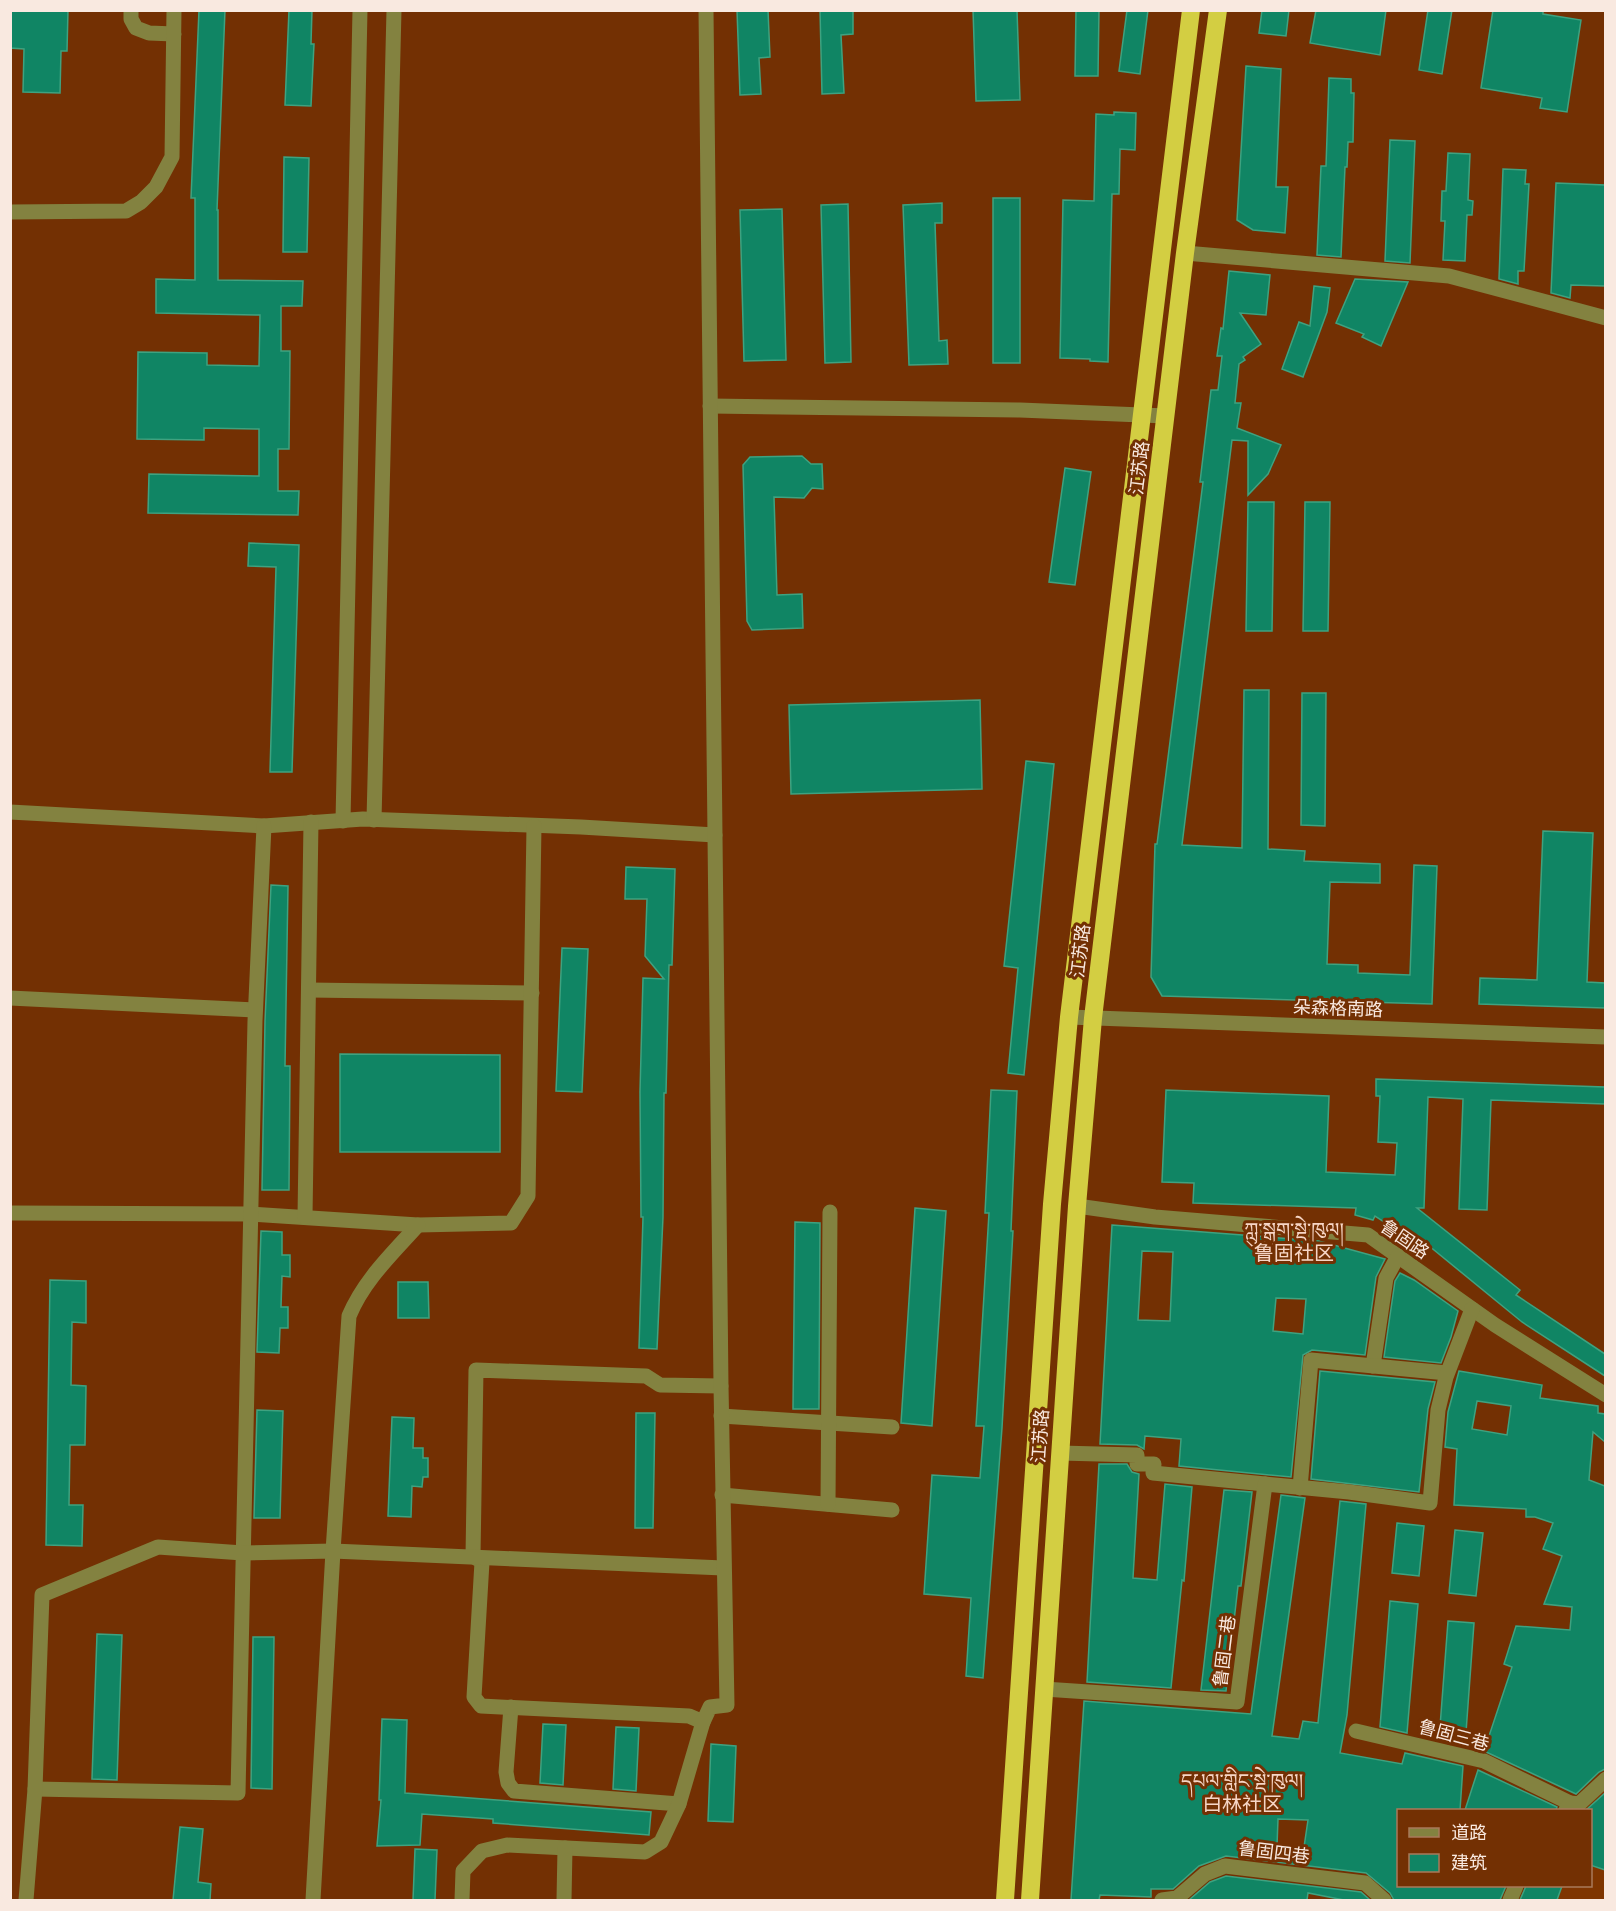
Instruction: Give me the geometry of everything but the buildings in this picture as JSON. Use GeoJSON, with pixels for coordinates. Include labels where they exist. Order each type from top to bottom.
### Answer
{"type":"FeatureCollection","features":[{"type":"Feature","properties":{"kind":"highway","name":"江苏路"},"geometry":{"type":"LineString","coordinates":[[1005,1900],[1051,1216],[1069,1017],[1191,10]]}},
{"type":"Feature","properties":{"kind":"highway","name":"江苏路"},"geometry":{"type":"LineString","coordinates":[[1030,1900],[1077,1206],[1093,1018],[1185,253],[1218,10]]}},
{"type":"Feature","properties":{"kind":"street"},"geometry":{"type":"LineString","coordinates":[[131,10],[131,19],[136,28],[149,33],[174,34]]}},
{"type":"Feature","properties":{"kind":"street"},"geometry":{"type":"LineString","coordinates":[[10,212],[126,211],[141,202],[156,187],[172,157],[174,10]]}},
{"type":"Feature","properties":{"kind":"street"},"geometry":{"type":"LineString","coordinates":[[343,821],[360,10]]}},
{"type":"Feature","properties":{"kind":"street"},"geometry":{"type":"LineString","coordinates":[[374,820],[394,10]]}},
{"type":"Feature","properties":{"kind":"street"},"geometry":{"type":"LineString","coordinates":[[462,1900],[463,1871],[482,1851],[507,1845],[645,1852],[661,1842],[679,1804],[703,1722],[710,1707],[727,1706],[721,1416],[706,10]]}},
{"type":"Feature","properties":{"kind":"street"},"geometry":{"type":"LineString","coordinates":[[1185,253],[1449,276],[1605,318]]}},
{"type":"Feature","properties":{"kind":"street"},"geometry":{"type":"LineString","coordinates":[[710,406],[1020,410],[1166,416]]}},
{"type":"Feature","properties":{"kind":"street"},"geometry":{"type":"LineString","coordinates":[[10,812],[264,826],[374,820],[715,835]]}},
{"type":"Feature","properties":{"kind":"street"},"geometry":{"type":"LineString","coordinates":[[305,1218],[311,822]]}},
{"type":"Feature","properties":{"kind":"street"},"geometry":{"type":"LineString","coordinates":[[34,1789],[238,1793],[255,1010],[264,826]]}},
{"type":"Feature","properties":{"kind":"street"},"geometry":{"type":"LineString","coordinates":[[10,1214],[251,1214],[418,1225],[511,1223],[528,1196],[534,826]]}},
{"type":"Feature","properties":{"kind":"street"},"geometry":{"type":"LineString","coordinates":[[309,990],[532,993]]}},
{"type":"Feature","properties":{"kind":"street"},"geometry":{"type":"LineString","coordinates":[[10,998],[255,1010]]}},
{"type":"Feature","properties":{"kind":"street","name":"朵森格南路"},"geometry":{"type":"LineString","coordinates":[[1069,1017],[1605,1037]]}},
{"type":"Feature","properties":{"kind":"street","name":"鲁固路"},"geometry":{"type":"LineString","coordinates":[[1077,1206],[1155,1216],[1368,1235],[1494,1325],[1605,1395]]}},
{"type":"Feature","properties":{"kind":"street"},"geometry":{"type":"LineString","coordinates":[[828,1504],[830,1212]]}},
{"type":"Feature","properties":{"kind":"street"},"geometry":{"type":"LineString","coordinates":[[313,1900],[349,1316],[358,1296],[373,1274],[418,1225]]}},
{"type":"Feature","properties":{"kind":"street"},"geometry":{"type":"LineString","coordinates":[[1373,1366],[1386,1278],[1398,1256]]}},
{"type":"Feature","properties":{"kind":"street"},"geometry":{"type":"LineString","coordinates":[[1060,1453],[1137,1455],[1137,1464],[1154,1464],[1153,1473],[1265,1484],[1300,1483],[1430,1503],[1438,1410],[1447,1373],[1472,1309]]}},
{"type":"Feature","properties":{"kind":"street"},"geometry":{"type":"LineString","coordinates":[[1300,1483],[1311,1360],[1447,1373]]}},
{"type":"Feature","properties":{"kind":"street"},"geometry":{"type":"LineString","coordinates":[[472,1556],[476,1370],[646,1376],[660,1385],[721,1386]]}},
{"type":"Feature","properties":{"kind":"street"},"geometry":{"type":"LineString","coordinates":[[721,1416],[892,1427]]}},
{"type":"Feature","properties":{"kind":"street","name":"鲁固二巷"},"geometry":{"type":"LineString","coordinates":[[1044,1689],[1237,1702],[1265,1484]]}},
{"type":"Feature","properties":{"kind":"street"},"geometry":{"type":"LineString","coordinates":[[722,1495],[891,1510]]}},
{"type":"Feature","properties":{"kind":"street"},"geometry":{"type":"LineString","coordinates":[[26,1900],[34,1789],[42,1595],[158,1547],[243,1552],[333,1551],[472,1556],[723,1568]]}},
{"type":"Feature","properties":{"kind":"street"},"geometry":{"type":"LineString","coordinates":[[472,1556],[482,1562],[474,1697],[482,1706],[689,1716],[703,1722]]}},
{"type":"Feature","properties":{"kind":"street"},"geometry":{"type":"LineString","coordinates":[[511,1707],[506,1772],[508,1783],[514,1791],[679,1804]]}},
{"type":"Feature","properties":{"kind":"street","name":"鲁固三巷"},"geometry":{"type":"LineString","coordinates":[[1356,1731],[1484,1761],[1568,1807]]}},
{"type":"Feature","properties":{"kind":"street"},"geometry":{"type":"LineString","coordinates":[[1568,1807],[1579,1804],[1605,1779]]}},
{"type":"Feature","properties":{"kind":"street"},"geometry":{"type":"LineString","coordinates":[[564,1900],[565,1848]]}},
{"type":"Feature","properties":{"kind":"street","name":"鲁固四巷"},"geometry":{"type":"LineString","coordinates":[[1162,1900],[1177,1898],[1205,1874],[1225,1866],[1365,1883],[1384,1900]]}},
{"type":"Feature","properties":{"kind":"shaded area"},"geometry":{"type":"Polygon","coordinates":[[[1605,1778],[1605,1900],[1518,1900],[1525,1887],[1592,1887],[1592,1809],[1567,1809],[1605,1778]]]}},
{"type":"Feature","properties":{"kind":"district","name":"ཀླུ་སྒུག་སྡེ་ཁུལ། 鲁固社区"},"geometry":{"type":"Point","coordinates":[1294,1242]}},
{"type":"Feature","properties":{"kind":"district","name":"དཔལ་གླིང་སྡེ་ཁུལ། 白林社区"},"geometry":{"type":"Point","coordinates":[1242,1792]}}]}
